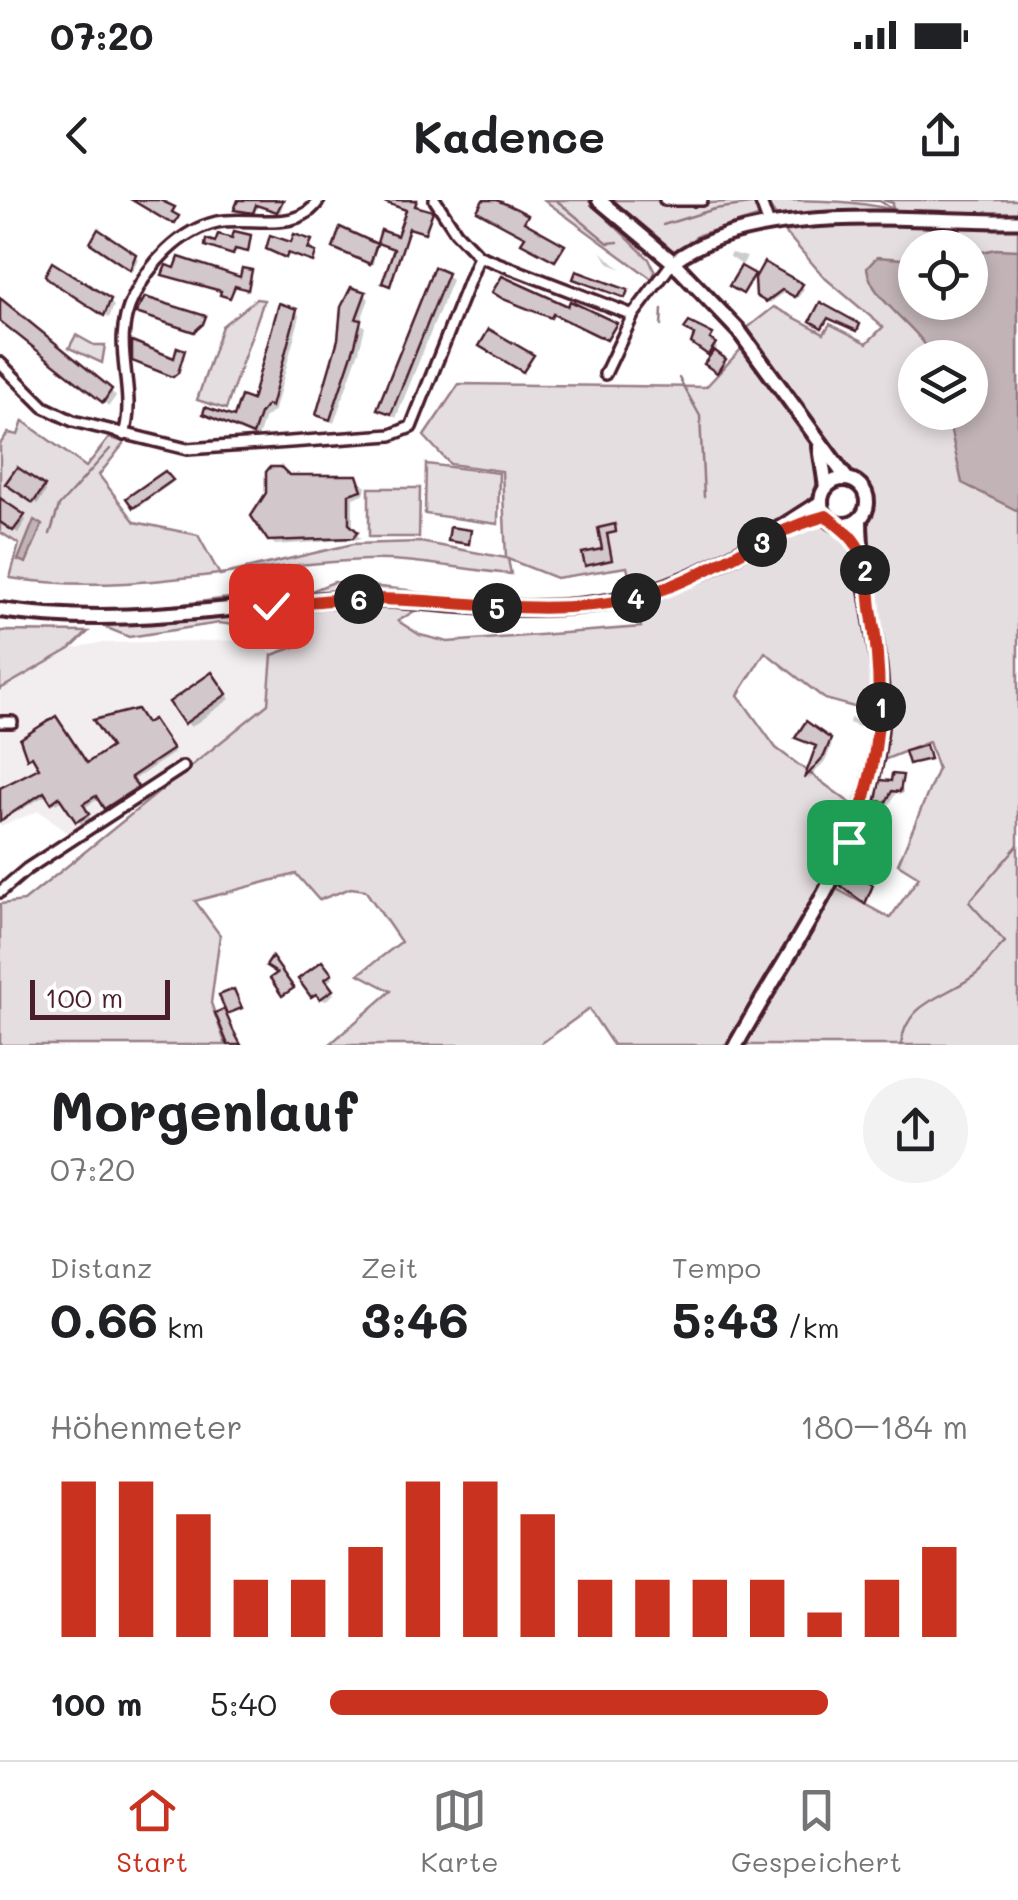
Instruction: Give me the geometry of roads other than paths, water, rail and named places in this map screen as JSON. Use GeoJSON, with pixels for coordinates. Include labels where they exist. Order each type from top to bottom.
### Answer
{"type":"FeatureCollection","features":[{"type":"Feature","properties":{"kind":"main road"},"geometry":{"type":"LineString","coordinates":[[598,200],[673,262],[768,365],[820,444],[847,479],[857,482],[867,495],[866,511],[860,520],[862,555],[880,678],[880,729],[874,769],[862,811],[838,864],[736,1045]]}},
{"type":"Feature","properties":{"kind":"main road"},"geometry":{"type":"LineString","coordinates":[[0,610],[132,619],[326,600],[380,599],[492,608],[582,606],[674,587],[717,568],[795,523],[821,502],[826,487],[820,444]]}},
{"type":"Feature","properties":{"kind":"main road"},"geometry":{"type":"LineString","coordinates":[[826,487],[847,479]]}},
{"type":"Feature","properties":{"kind":"main road"},"geometry":{"type":"LineString","coordinates":[[821,502],[826,516],[841,525],[862,555]]}},
{"type":"Feature","properties":{"kind":"main road"},"geometry":{"type":"LineString","coordinates":[[795,523],[826,516]]}},
{"type":"Feature","properties":{"kind":"main road"},"geometry":{"type":"LineString","coordinates":[[841,525],[860,520]]}},
{"type":"Feature","properties":{"kind":"street"},"geometry":{"type":"LineString","coordinates":[[124,434],[131,410],[120,344],[124,320],[158,260],[200,228],[233,220],[290,220],[310,212],[318,200]]}},
{"type":"Feature","properties":{"kind":"street"},"geometry":{"type":"LineString","coordinates":[[435,200],[456,232],[479,256],[633,314]]}},
{"type":"Feature","properties":{"kind":"street"},"geometry":{"type":"LineString","coordinates":[[665,200],[702,200]]}},
{"type":"Feature","properties":{"kind":"street"},"geometry":{"type":"LineString","coordinates":[[761,203],[768,222]]}},
{"type":"Feature","properties":{"kind":"street"},"geometry":{"type":"LineString","coordinates":[[605,374],[633,314],[673,262],[698,242],[768,222],[1018,221]]}},
{"type":"Feature","properties":{"kind":"street"},"geometry":{"type":"LineString","coordinates":[[0,363],[44,407],[73,421],[187,449],[391,435],[411,427],[479,256]]}},
{"type":"Feature","properties":{"kind":"street"},"geometry":{"type":"LineString","coordinates":[[0,722],[12,722]]}},
{"type":"Feature","properties":{"kind":"street"},"geometry":{"type":"LineString","coordinates":[[0,892],[26,869],[183,767]]}},
{"type":"Feature","properties":{"kind":"waterway"},"geometry":{"type":"LineString","coordinates":[[556,200],[608,243],[618,242]]}},
{"type":"Feature","properties":{"kind":"waterway"},"geometry":{"type":"LineString","coordinates":[[765,202],[789,200]]}},
{"type":"Feature","properties":{"kind":"waterway"},"geometry":{"type":"LineString","coordinates":[[853,200],[880,201],[892,209]]}},
{"type":"Feature","properties":{"kind":"waterway"},"geometry":{"type":"LineString","coordinates":[[663,225],[715,209],[757,203]]}},
{"type":"Feature","properties":{"kind":"waterway"},"geometry":{"type":"LineString","coordinates":[[661,326],[662,309]]}},
{"type":"Feature","properties":{"kind":"waterway"},"geometry":{"type":"LineString","coordinates":[[679,378],[700,416],[704,497]]}},
{"type":"Feature","properties":{"kind":"waterway"},"geometry":{"type":"LineString","coordinates":[[50,534],[59,506],[110,449]]}},
{"type":"Feature","properties":{"kind":"waterway"},"geometry":{"type":"LineString","coordinates":[[901,1045],[911,1018],[920,1009],[979,972],[1005,942],[969,902],[1018,845]]}}]}
